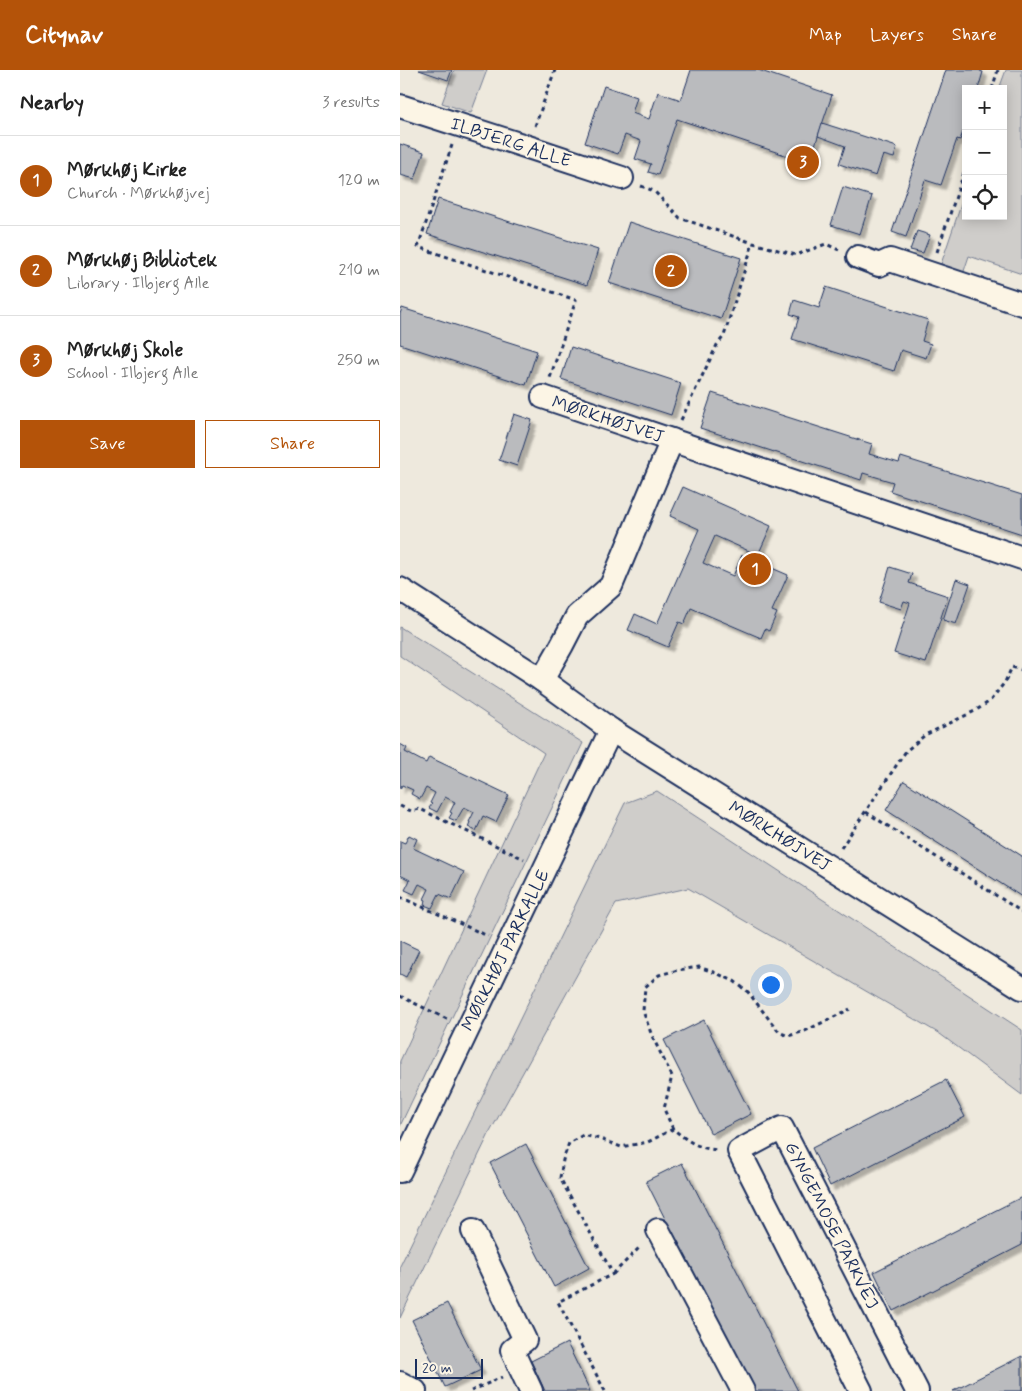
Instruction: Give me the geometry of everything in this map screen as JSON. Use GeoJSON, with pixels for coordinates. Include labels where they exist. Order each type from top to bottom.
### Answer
{"type":"FeatureCollection","features":[{"type":"Feature","properties":{"kind":"street","name":"ILBJERG ALLE"},"geometry":{"type":"LineString","coordinates":[[400,106],[622,178]]}},
{"type":"Feature","properties":{"kind":"street"},"geometry":{"type":"LineString","coordinates":[[858,257],[879,265],[890,260],[1022,304]]}},
{"type":"Feature","properties":{"kind":"street","name":"MØRKHØJVEJ"},"geometry":{"type":"LineString","coordinates":[[543,397],[1022,558]]}},
{"type":"Feature","properties":{"kind":"street","name":"MØRKHØJVEJ"},"geometry":{"type":"LineString","coordinates":[[542,680],[577,616],[611,586],[672,440]]}},
{"type":"Feature","properties":{"kind":"street","name":"MØRKHØJVEJ"},"geometry":{"type":"LineString","coordinates":[[400,590],[542,680],[611,730],[1022,988]]}},
{"type":"Feature","properties":{"kind":"street","name":"MØRKHØJ PARKALLE"},"geometry":{"type":"LineString","coordinates":[[400,1171],[611,730]]}},
{"type":"Feature","properties":{"kind":"street","name":"GYNGEMOSE PARKVEJ"},"geometry":{"type":"LineString","coordinates":[[739,1151],[782,1128],[917,1391]]}},
{"type":"Feature","properties":{"kind":"street"},"geometry":{"type":"LineString","coordinates":[[739,1151],[861,1391]]}},
{"type":"Feature","properties":{"kind":"street"},"geometry":{"type":"LineString","coordinates":[[474,1231],[525,1340],[512,1350],[531,1391]]}},
{"type":"Feature","properties":{"kind":"street"},"geometry":{"type":"LineString","coordinates":[[661,1235],[743,1391]]}},
{"type":"Feature","properties":{"kind":"street"},"geometry":{"type":"LineString","coordinates":[[400,1383],[415,1391]]}},
{"type":"Feature","properties":{"kind":"path"},"geometry":{"type":"LineString","coordinates":[[528,147],[554,70]]}},
{"type":"Feature","properties":{"kind":"path"},"geometry":{"type":"LineString","coordinates":[[993,85],[998,70]]}},
{"type":"Feature","properties":{"kind":"path"},"geometry":{"type":"LineString","coordinates":[[459,125],[418,248],[576,300],[543,397]]}},
{"type":"Feature","properties":{"kind":"path"},"geometry":{"type":"LineString","coordinates":[[930,272],[963,175]]}},
{"type":"Feature","properties":{"kind":"path"},"geometry":{"type":"LineString","coordinates":[[622,178],[654,192],[680,218],[753,243],[796,256],[826,244],[858,257]]}},
{"type":"Feature","properties":{"kind":"path"},"geometry":{"type":"LineString","coordinates":[[672,440],[717,345],[724,336],[753,243]]}},
{"type":"Feature","properties":{"kind":"path"},"geometry":{"type":"LineString","coordinates":[[829,867],[906,751],[925,735],[990,701],[1005,682],[1012,667],[1022,670]]}},
{"type":"Feature","properties":{"kind":"path"},"geometry":{"type":"LineString","coordinates":[[400,806],[411,811],[420,809],[545,869]]}},
{"type":"Feature","properties":{"kind":"path"},"geometry":{"type":"LineString","coordinates":[[866,812],[1022,912]]}},
{"type":"Feature","properties":{"kind":"path"},"geometry":{"type":"LineString","coordinates":[[400,897],[508,945]]}},
{"type":"Feature","properties":{"kind":"path"},"geometry":{"type":"LineString","coordinates":[[739,1151],[710,1150],[689,1142],[673,1129],[664,1109],[672,1076],[652,1036],[643,1011],[645,987],[659,975],[699,967],[716,972],[734,981],[748,992],[779,1032],[788,1036],[805,1032],[850,1009]]}},
{"type":"Feature","properties":{"kind":"path"},"geometry":{"type":"LineString","coordinates":[[400,996],[468,1029]]}},
{"type":"Feature","properties":{"kind":"path"},"geometry":{"type":"LineString","coordinates":[[613,1274],[560,1178],[563,1160],[569,1143],[583,1135],[621,1147],[648,1142],[673,1129]]}},
{"type":"Feature","properties":{"kind":"path"},"geometry":{"type":"LineString","coordinates":[[605,1391],[558,1302],[613,1274],[640,1247],[661,1235]]}},
{"type":"Feature","properties":{"kind":"path"},"geometry":{"type":"LineString","coordinates":[[472,1391],[520,1368]]}},
{"type":"Feature","properties":{"kind":"shaded area"},"geometry":{"type":"Polygon","coordinates":[[[454,70],[487,70],[471,113],[442,103],[454,70]]]}},
{"type":"Feature","properties":{"kind":"shaded area"},"geometry":{"type":"Polygon","coordinates":[[[1006,70],[1022,70],[1022,274],[969,256],[963,274],[940,267],[962,202],[962,220],[1007,220],[1007,85],[1000,85],[1006,70]]]}},
{"type":"Feature","properties":{"kind":"shaded area"},"geometry":{"type":"Polygon","coordinates":[[[400,627],[583,743],[400,1126],[400,1061],[544,753],[400,656],[400,627]]]}},
{"type":"Feature","properties":{"kind":"shaded area"},"geometry":{"type":"Polygon","coordinates":[[[657,791],[1022,1030],[1022,1095],[940,1034],[688,888],[616,904],[490,1132],[400,1318],[400,1266],[625,803],[657,791]]]}},
{"type":"Feature","properties":{"kind":"building"},"geometry":{"type":"Polygon","coordinates":[[[419,70],[452,70],[448,80],[419,70]]]}},
{"type":"Feature","properties":{"kind":"building"},"geometry":{"type":"Polygon","coordinates":[[[691,70],[758,70],[832,95],[809,163],[677,119],[658,175],[648,172],[651,164],[635,159],[641,141],[625,135],[618,154],[585,143],[604,86],[637,97],[632,113],[649,119],[658,92],[681,100],[691,70]]]}},
{"type":"Feature","properties":{"kind":"building"},"geometry":{"type":"Polygon","coordinates":[[[946,70],[980,70],[983,72],[979,85],[962,85],[962,135],[960,140],[957,139],[941,185],[925,180],[906,237],[892,232],[946,70]]]}},
{"type":"Feature","properties":{"kind":"building"},"geometry":{"type":"Polygon","coordinates":[[[822,123],[897,147],[894,158],[883,155],[876,176],[839,164],[845,146],[818,136],[822,123]]]}},
{"type":"Feature","properties":{"kind":"building"},"geometry":{"type":"Polygon","coordinates":[[[400,144],[424,152],[415,179],[400,175],[400,144]]]}},
{"type":"Feature","properties":{"kind":"building"},"geometry":{"type":"Polygon","coordinates":[[[843,187],[872,196],[860,234],[831,225],[843,187]]]}},
{"type":"Feature","properties":{"kind":"building"},"geometry":{"type":"Polygon","coordinates":[[[438,199],[598,250],[587,285],[427,234],[438,199]]]}},
{"type":"Feature","properties":{"kind":"building"},"geometry":{"type":"Polygon","coordinates":[[[629,222],[741,258],[721,319],[609,283],[629,222]]]}},
{"type":"Feature","properties":{"kind":"building"},"geometry":{"type":"Polygon","coordinates":[[[917,231],[930,235],[923,253],[910,250],[917,231]]]}},
{"type":"Feature","properties":{"kind":"building"},"geometry":{"type":"Polygon","coordinates":[[[826,287],[928,320],[922,341],[931,344],[926,358],[901,350],[894,371],[792,339],[799,317],[790,314],[794,300],[819,308],[826,287]]]}},
{"type":"Feature","properties":{"kind":"building"},"geometry":{"type":"Polygon","coordinates":[[[402,308],[537,351],[526,385],[400,344],[400,314],[402,308]]]}},
{"type":"Feature","properties":{"kind":"building"},"geometry":{"type":"Polygon","coordinates":[[[571,347],[681,383],[671,415],[561,379],[571,347]]]}},
{"type":"Feature","properties":{"kind":"building"},"geometry":{"type":"Polygon","coordinates":[[[712,393],[872,444],[869,454],[899,463],[901,457],[1022,495],[1022,534],[890,491],[893,482],[863,473],[861,480],[700,428],[712,393]]]}},
{"type":"Feature","properties":{"kind":"building"},"geometry":{"type":"Polygon","coordinates":[[[514,414],[532,420],[517,466],[499,460],[514,414]]]}},
{"type":"Feature","properties":{"kind":"building"},"geometry":{"type":"Polygon","coordinates":[[[683,487],[771,526],[758,555],[715,536],[703,563],[733,576],[742,555],[788,575],[772,611],[777,613],[769,631],[765,629],[761,638],[691,608],[684,624],[679,622],[668,647],[628,630],[635,614],[657,624],[699,529],[670,516],[683,487]]]}},
{"type":"Feature","properties":{"kind":"building"},"geometry":{"type":"Polygon","coordinates":[[[890,567],[912,574],[909,583],[948,596],[926,663],[894,653],[910,603],[904,601],[901,609],[879,602],[890,567]]]}},
{"type":"Feature","properties":{"kind":"building"},"geometry":{"type":"Polygon","coordinates":[[[956,579],[970,584],[956,624],[943,620],[956,579]]]}},
{"type":"Feature","properties":{"kind":"building"},"geometry":{"type":"Polygon","coordinates":[[[400,744],[407,748],[405,752],[426,763],[429,757],[509,795],[496,822],[483,816],[476,831],[468,827],[474,812],[464,807],[456,821],[449,818],[455,802],[445,797],[437,812],[429,808],[435,793],[426,788],[420,799],[411,794],[413,790],[402,785],[400,789],[400,744]]]}},
{"type":"Feature","properties":{"kind":"building"},"geometry":{"type":"Polygon","coordinates":[[[904,781],[1022,856],[1022,897],[886,810],[904,781]]]}},
{"type":"Feature","properties":{"kind":"building"},"geometry":{"type":"Polygon","coordinates":[[[409,835],[417,839],[413,848],[464,872],[451,899],[439,894],[432,908],[424,905],[426,900],[424,899],[429,889],[419,884],[414,894],[405,890],[410,880],[400,875],[400,841],[405,843],[409,835]]]}},
{"type":"Feature","properties":{"kind":"building"},"geometry":{"type":"Polygon","coordinates":[[[400,941],[419,950],[406,977],[400,974],[400,941]]]}},
{"type":"Feature","properties":{"kind":"building"},"geometry":{"type":"Polygon","coordinates":[[[704,1020],[751,1114],[711,1134],[664,1040],[704,1020]]]}},
{"type":"Feature","properties":{"kind":"building"},"geometry":{"type":"Polygon","coordinates":[[[946,1080],[965,1117],[830,1186],[812,1148],[946,1080]]]}},
{"type":"Feature","properties":{"kind":"building"},"geometry":{"type":"Polygon","coordinates":[[[526,1144],[589,1268],[554,1287],[490,1163],[526,1144]]]}},
{"type":"Feature","properties":{"kind":"building"},"geometry":{"type":"Polygon","coordinates":[[[682,1163],[798,1391],[752,1391],[646,1181],[682,1163]]]}},
{"type":"Feature","properties":{"kind":"building"},"geometry":{"type":"Polygon","coordinates":[[[1022,1197],[1022,1245],[893,1311],[874,1272],[1022,1197]]]}},
{"type":"Feature","properties":{"kind":"building"},"geometry":{"type":"Polygon","coordinates":[[[447,1303],[481,1370],[445,1387],[412,1320],[447,1303]]]}},
{"type":"Feature","properties":{"kind":"building"},"geometry":{"type":"Polygon","coordinates":[[[567,1343],[590,1391],[545,1391],[531,1361],[567,1343]]]}},
{"type":"Feature","properties":{"kind":"building"},"geometry":{"type":"Polygon","coordinates":[[[1022,1356],[1022,1391],[953,1391],[1022,1356]]]}},
{"type":"Feature","properties":{"kind":"place","name":"Mørkhøj Skole"},"geometry":{"type":"Point","coordinates":[803,162]}},
{"type":"Feature","properties":{"kind":"place","name":"Mørkhøj Bibliotek"},"geometry":{"type":"Point","coordinates":[671,271]}},
{"type":"Feature","properties":{"kind":"place","name":"Mørkhøj Kirke"},"geometry":{"type":"Point","coordinates":[755,569]}}]}
